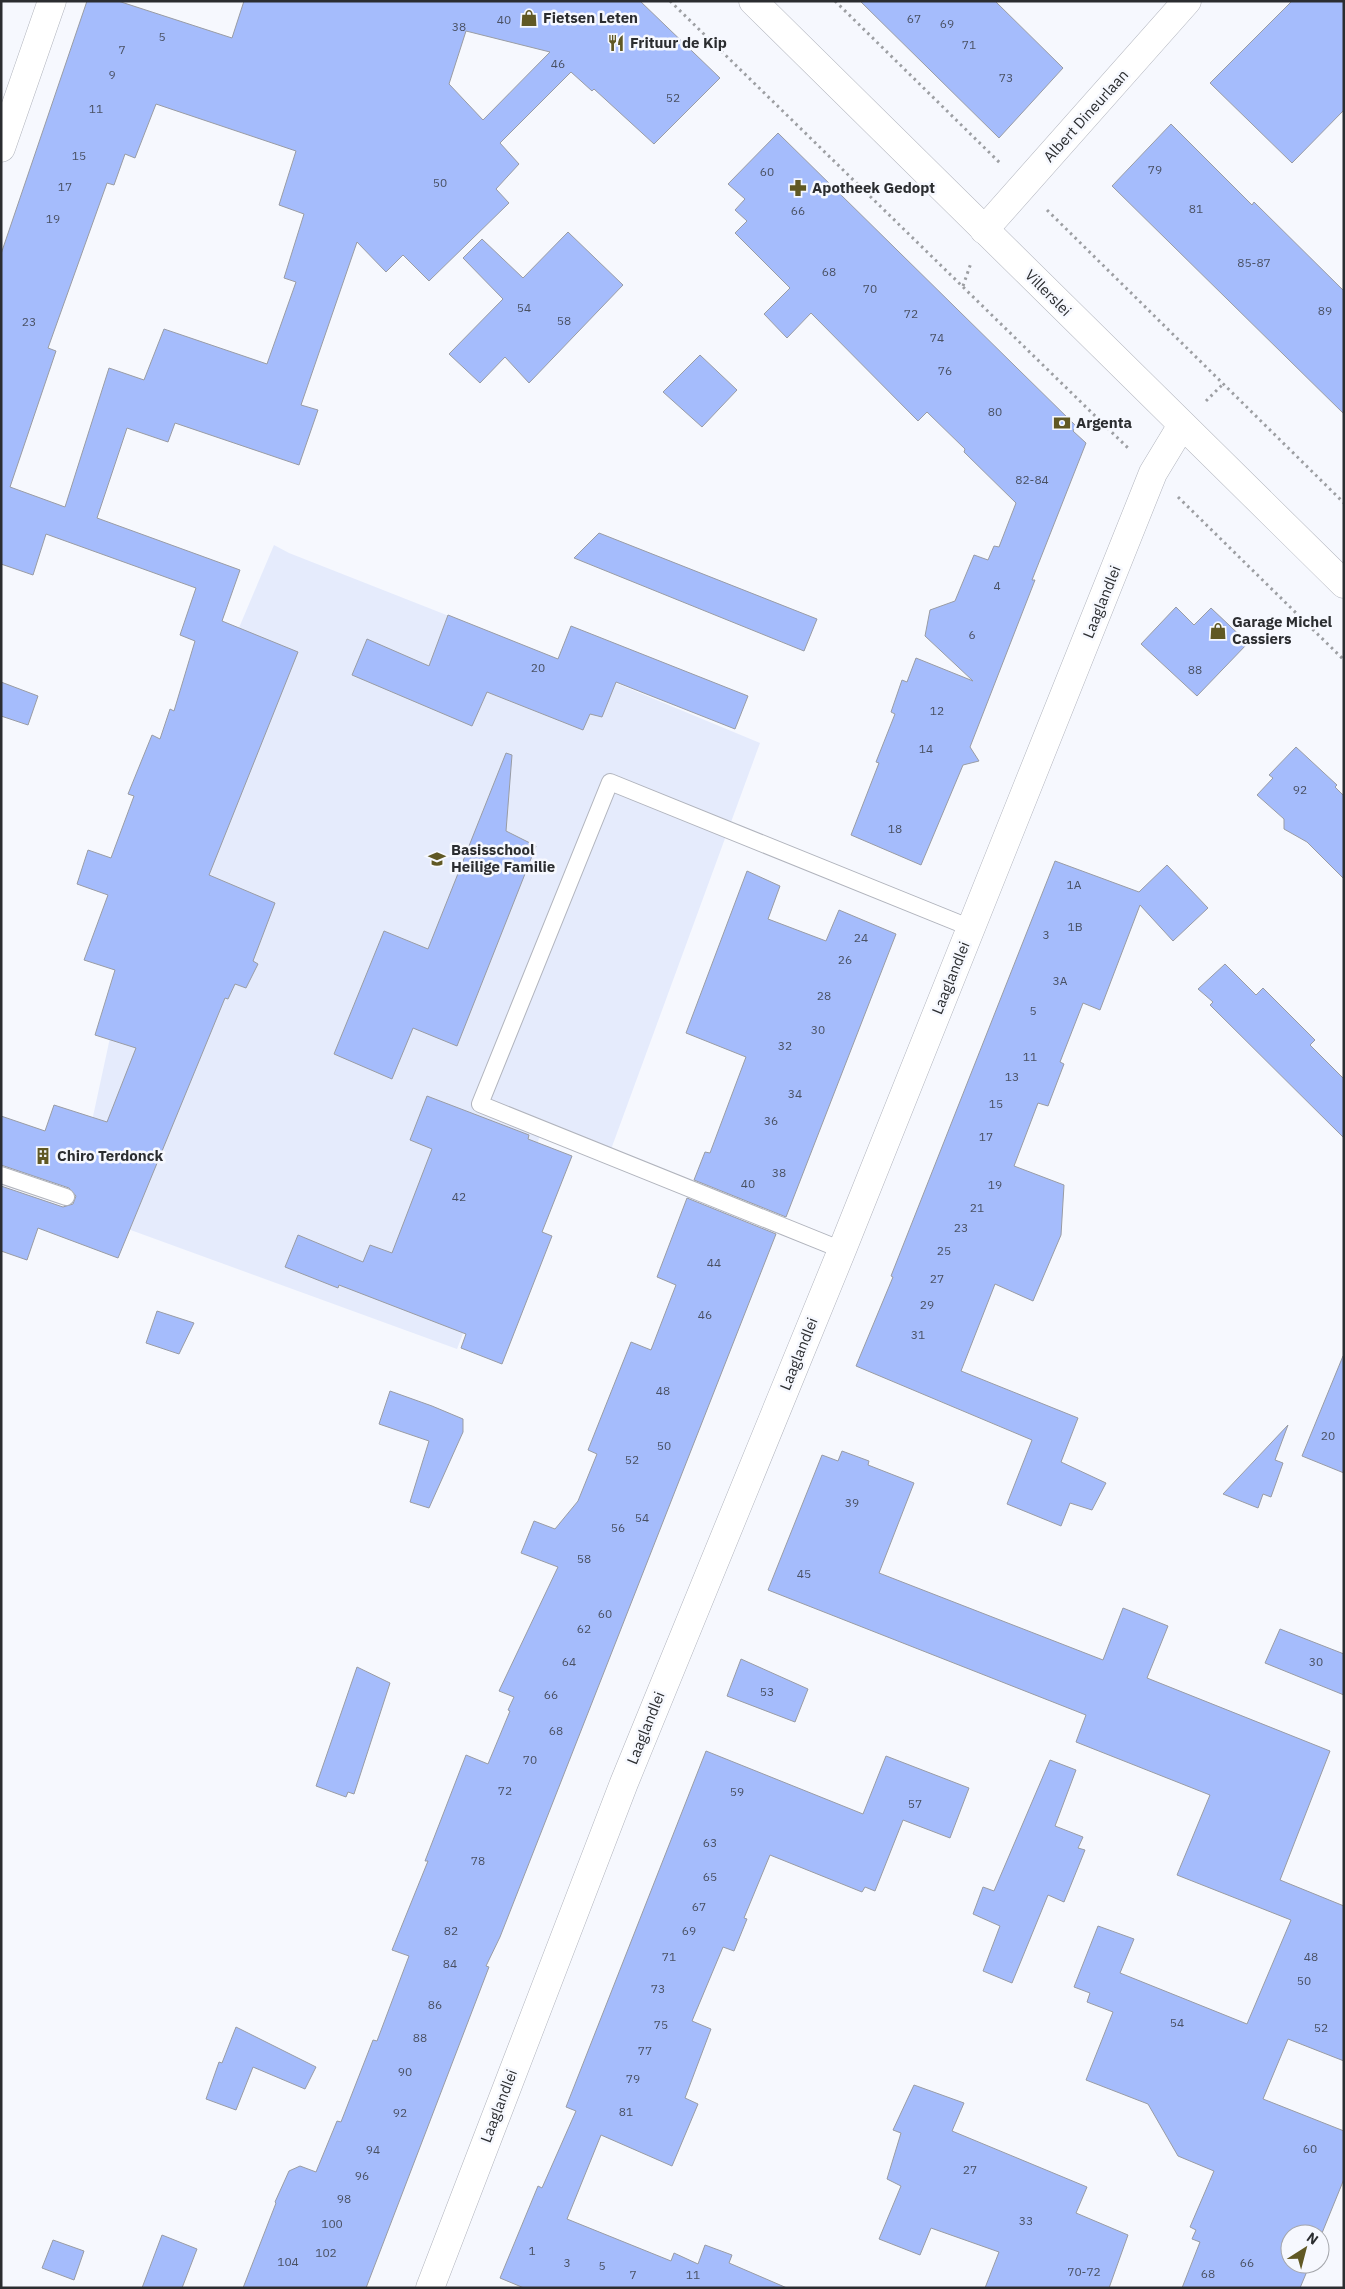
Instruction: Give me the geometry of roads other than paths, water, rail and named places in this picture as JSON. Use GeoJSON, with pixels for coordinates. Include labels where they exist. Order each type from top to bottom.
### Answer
{"type":"FeatureCollection","features":[{"type":"Feature","properties":{"kind":"street"},"geometry":{"type":"LineString","coordinates":[[1,148],[52,1]]}},
{"type":"Feature","properties":{"kind":"street","name":"Villerslei"},"geometry":{"type":"LineString","coordinates":[[753,1],[1344,584]]}},
{"type":"Feature","properties":{"kind":"street","name":"Albert Dineurlaan"},"geometry":{"type":"LineString","coordinates":[[984,230],[1187,1]]}},
{"type":"Feature","properties":{"kind":"street","name":"Laaglandlei"},"geometry":{"type":"LineString","coordinates":[[430,2288],[627,1774],[842,1250],[1153,473],[1182,425]]}},
{"type":"Feature","properties":{"kind":"lane"},"geometry":{"type":"LineString","coordinates":[[842,1250],[480,1104],[610,782],[971,928]]}},
{"type":"Feature","properties":{"kind":"lane"},"geometry":{"type":"LineString","coordinates":[[1,1175],[66,1197]]}},
{"type":"Feature","properties":{"kind":"place","name":"Fietsen Leten"},"geometry":{"type":"Point","coordinates":[529,18]}},
{"type":"Feature","properties":{"kind":"place","name":"Frituur de Kip"},"geometry":{"type":"Point","coordinates":[616,43]}},
{"type":"Feature","properties":{"kind":"place","name":"Apotheek Gedopt"},"geometry":{"type":"Point","coordinates":[798,188]}},
{"type":"Feature","properties":{"kind":"place","name":"Argenta"},"geometry":{"type":"Point","coordinates":[1062,423]}},
{"type":"Feature","properties":{"kind":"place","name":"Garage Michel Cassiers"},"geometry":{"type":"Point","coordinates":[1218,631]}},
{"type":"Feature","properties":{"kind":"place","name":"Basisschool Heilige Familie"},"geometry":{"type":"Point","coordinates":[437,859]}},
{"type":"Feature","properties":{"kind":"place","name":"Chiro Terdonck"},"geometry":{"type":"Point","coordinates":[43,1156]}}]}
